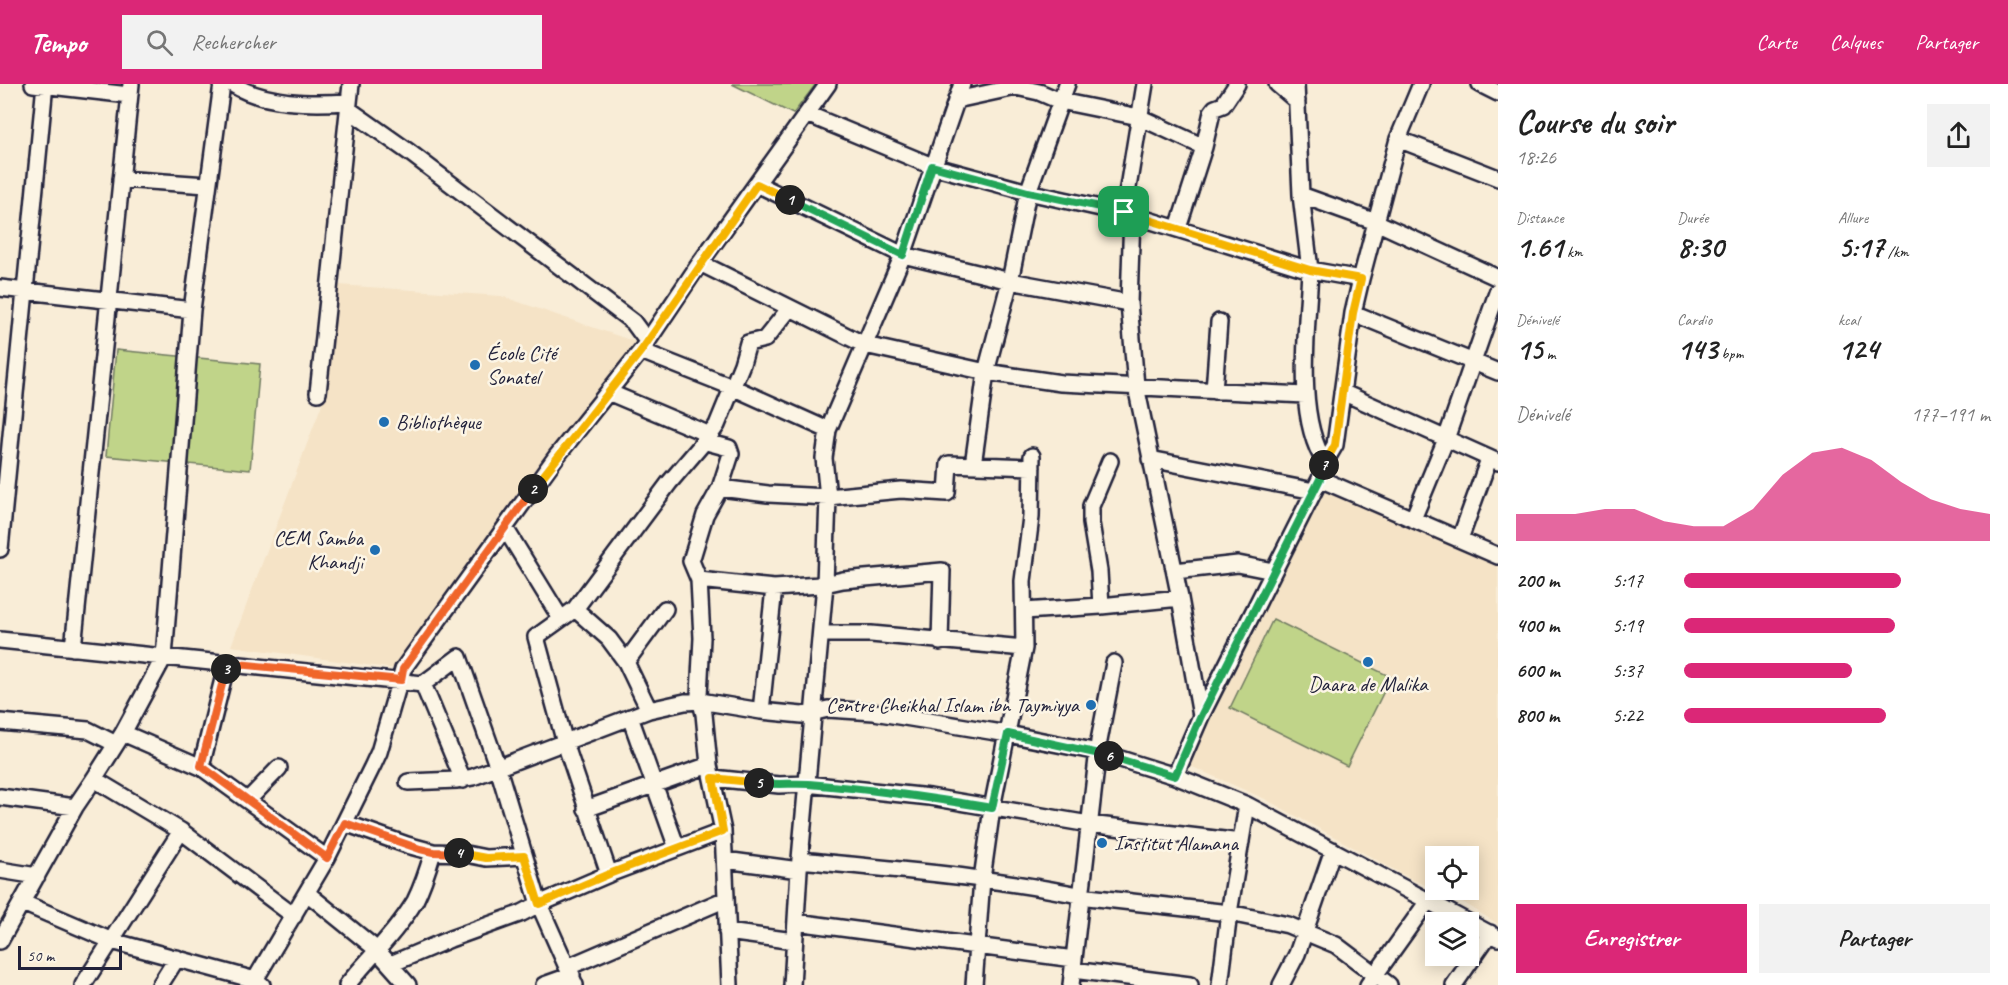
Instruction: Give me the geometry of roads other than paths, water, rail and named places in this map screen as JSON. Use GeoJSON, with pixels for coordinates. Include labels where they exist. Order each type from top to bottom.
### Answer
{"type":"FeatureCollection","features":[{"type":"Feature","properties":{"kind":"street"},"geometry":{"type":"LineString","coordinates":[[0,549],[41,84],[130,89],[73,648]]}},
{"type":"Feature","properties":{"kind":"street"},"geometry":{"type":"LineString","coordinates":[[0,941],[75,807],[119,738],[164,657],[192,310],[222,84]]}},
{"type":"Feature","properties":{"kind":"street"},"geometry":{"type":"LineString","coordinates":[[232,84],[245,92],[302,104],[348,106],[633,322],[644,346],[828,430]]}},
{"type":"Feature","properties":{"kind":"street"},"geometry":{"type":"LineString","coordinates":[[318,393],[351,84]]}},
{"type":"Feature","properties":{"kind":"street"},"geometry":{"type":"LineString","coordinates":[[23,903],[112,941],[257,983],[327,858],[379,752],[403,669],[556,457],[644,346],[700,263],[828,84]]}},
{"type":"Feature","properties":{"kind":"street"},"geometry":{"type":"LineString","coordinates":[[792,985],[806,784],[825,584],[828,497],[824,458],[828,430],[903,255],[962,84]]}},
{"type":"Feature","properties":{"kind":"street"},"geometry":{"type":"LineString","coordinates":[[973,465],[986,372],[1010,281],[1028,192],[1067,84]]}},
{"type":"Feature","properties":{"kind":"street"},"geometry":{"type":"LineString","coordinates":[[1144,84],[1128,214],[1130,303],[1136,387],[1175,572],[1201,716]]}},
{"type":"Feature","properties":{"kind":"street"},"geometry":{"type":"LineString","coordinates":[[1178,228],[1204,147],[1212,112],[1223,105],[1237,84]]}},
{"type":"Feature","properties":{"kind":"street"},"geometry":{"type":"LineString","coordinates":[[1277,84],[1297,101]]}},
{"type":"Feature","properties":{"kind":"street"},"geometry":{"type":"LineString","coordinates":[[1296,84],[1301,195],[1310,270],[1305,395],[1315,443],[1325,462]]}},
{"type":"Feature","properties":{"kind":"street"},"geometry":{"type":"LineString","coordinates":[[1175,776],[1201,716],[1335,445],[1353,313],[1361,279],[1398,139],[1421,84]]}},
{"type":"Feature","properties":{"kind":"street"},"geometry":{"type":"LineString","coordinates":[[1480,84],[1498,93]]}},
{"type":"Feature","properties":{"kind":"street"},"geometry":{"type":"LineString","coordinates":[[956,100],[1016,87],[1039,92],[1060,101],[1139,117],[1204,147]]}},
{"type":"Feature","properties":{"kind":"street"},"geometry":{"type":"LineString","coordinates":[[807,114],[932,166],[1028,192],[1128,214],[1310,270],[1361,279]]}},
{"type":"Feature","properties":{"kind":"street"},"geometry":{"type":"LineString","coordinates":[[1398,139],[1498,178]]}},
{"type":"Feature","properties":{"kind":"street"},"geometry":{"type":"LineString","coordinates":[[121,179],[207,185]]}},
{"type":"Feature","properties":{"kind":"street"},"geometry":{"type":"LineString","coordinates":[[757,184],[903,255],[1010,281],[1130,303]]}},
{"type":"Feature","properties":{"kind":"street"},"geometry":{"type":"LineString","coordinates":[[1301,195],[1376,222],[1498,278]]}},
{"type":"Feature","properties":{"kind":"street"},"geometry":{"type":"LineString","coordinates":[[700,263],[865,345],[986,372],[1061,383],[1305,395]]}},
{"type":"Feature","properties":{"kind":"street"},"geometry":{"type":"LineString","coordinates":[[0,288],[192,310]]}},
{"type":"Feature","properties":{"kind":"street"},"geometry":{"type":"LineString","coordinates":[[1413,519],[1446,439],[1498,290]]}},
{"type":"Feature","properties":{"kind":"street"},"geometry":{"type":"LineString","coordinates":[[609,874],[565,743],[536,637],[575,609],[669,483],[717,425],[748,343],[765,339],[790,308]]}},
{"type":"Feature","properties":{"kind":"street"},"geometry":{"type":"LineString","coordinates":[[1353,313],[1498,372]]}},
{"type":"Feature","properties":{"kind":"street"},"geometry":{"type":"LineString","coordinates":[[1214,391],[1219,322]]}},
{"type":"Feature","properties":{"kind":"street"},"geometry":{"type":"LineString","coordinates":[[608,392],[729,448],[730,451],[720,488],[705,515],[691,561],[699,580],[702,638],[700,701],[723,831],[730,985]]}},
{"type":"Feature","properties":{"kind":"street"},"geometry":{"type":"LineString","coordinates":[[1342,392],[1494,460],[1460,539]]}},
{"type":"Feature","properties":{"kind":"street"},"geometry":{"type":"LineString","coordinates":[[1150,459],[1317,485],[1413,519],[1498,556]]}},
{"type":"Feature","properties":{"kind":"street"},"geometry":{"type":"LineString","coordinates":[[720,488],[768,494],[828,497],[902,490],[946,493],[949,464],[973,465],[1032,461],[1031,517],[1023,581],[1024,648],[992,808],[982,879],[974,985]]}},
{"type":"Feature","properties":{"kind":"street"},"geometry":{"type":"LineString","coordinates":[[1101,606],[1091,506],[1110,461]]}},
{"type":"Feature","properties":{"kind":"street"},"geometry":{"type":"LineString","coordinates":[[505,528],[561,619]]}},
{"type":"Feature","properties":{"kind":"street"},"geometry":{"type":"LineString","coordinates":[[1175,572],[1238,564],[1273,571]]}},
{"type":"Feature","properties":{"kind":"street"},"geometry":{"type":"LineString","coordinates":[[699,580],[774,588],[942,571],[940,642]]}},
{"type":"Feature","properties":{"kind":"street"},"geometry":{"type":"LineString","coordinates":[[761,711],[774,588]]}},
{"type":"Feature","properties":{"kind":"street"},"geometry":{"type":"LineString","coordinates":[[1024,611],[1180,598]]}},
{"type":"Feature","properties":{"kind":"street"},"geometry":{"type":"LineString","coordinates":[[575,609],[609,639],[626,662],[649,710]]}},
{"type":"Feature","properties":{"kind":"street"},"geometry":{"type":"LineString","coordinates":[[626,662],[665,609]]}},
{"type":"Feature","properties":{"kind":"street"},"geometry":{"type":"LineString","coordinates":[[821,634],[871,634],[1024,648]]}},
{"type":"Feature","properties":{"kind":"street"},"geometry":{"type":"LineString","coordinates":[[0,640],[423,684],[459,657],[498,768],[539,904],[572,976]]}},
{"type":"Feature","properties":{"kind":"street"},"geometry":{"type":"LineString","coordinates":[[201,766],[227,663]]}},
{"type":"Feature","properties":{"kind":"street"},"geometry":{"type":"LineString","coordinates":[[1072,971],[1098,752],[1114,663]]}},
{"type":"Feature","properties":{"kind":"street"},"geometry":{"type":"LineString","coordinates":[[423,684],[463,780]]}},
{"type":"Feature","properties":{"kind":"street"},"geometry":{"type":"LineString","coordinates":[[408,782],[463,780],[649,710],[700,701],[802,715],[839,709],[874,712],[1008,734],[1098,752],[1175,776],[1247,805],[1494,936],[1454,985]]}},
{"type":"Feature","properties":{"kind":"street"},"geometry":{"type":"LineString","coordinates":[[630,717],[677,848]]}},
{"type":"Feature","properties":{"kind":"street"},"geometry":{"type":"LineString","coordinates":[[0,722],[88,730],[201,766],[327,858]]}},
{"type":"Feature","properties":{"kind":"street"},"geometry":{"type":"LineString","coordinates":[[248,800],[279,768]]}},
{"type":"Feature","properties":{"kind":"street"},"geometry":{"type":"LineString","coordinates":[[586,809],[654,784],[711,771],[779,785],[806,784],[930,797],[1089,824],[1241,842]]}},
{"type":"Feature","properties":{"kind":"street"},"geometry":{"type":"LineString","coordinates":[[94,779],[181,831],[294,916]]}},
{"type":"Feature","properties":{"kind":"street"},"geometry":{"type":"LineString","coordinates":[[0,796],[75,807]]}},
{"type":"Feature","properties":{"kind":"street"},"geometry":{"type":"LineString","coordinates":[[1220,985],[1247,805]]}},
{"type":"Feature","properties":{"kind":"street"},"geometry":{"type":"LineString","coordinates":[[345,823],[433,852],[461,853],[486,858],[524,856]]}},
{"type":"Feature","properties":{"kind":"street"},"geometry":{"type":"LineString","coordinates":[[83,985],[181,831]]}},
{"type":"Feature","properties":{"kind":"street"},"geometry":{"type":"LineString","coordinates":[[391,964],[450,939],[522,914],[539,904],[609,874],[723,831]]}},
{"type":"Feature","properties":{"kind":"street"},"geometry":{"type":"LineString","coordinates":[[1281,985],[1297,954],[1333,850]]}},
{"type":"Feature","properties":{"kind":"street"},"geometry":{"type":"LineString","coordinates":[[347,985],[398,925],[415,900],[433,852]]}},
{"type":"Feature","properties":{"kind":"street"},"geometry":{"type":"LineString","coordinates":[[725,860],[982,879],[1082,896],[1266,919],[1305,931],[1336,945],[1372,979],[1389,985]]}},
{"type":"Feature","properties":{"kind":"street"},"geometry":{"type":"LineString","coordinates":[[0,870],[37,876]]}},
{"type":"Feature","properties":{"kind":"street"},"geometry":{"type":"LineString","coordinates":[[307,893],[376,949],[408,985]]}},
{"type":"Feature","properties":{"kind":"street"},"geometry":{"type":"LineString","coordinates":[[544,985],[572,976],[726,899]]}},
{"type":"Feature","properties":{"kind":"street"},"geometry":{"type":"LineString","coordinates":[[1372,979],[1428,901]]}},
{"type":"Feature","properties":{"kind":"street"},"geometry":{"type":"LineString","coordinates":[[796,922],[977,947],[1072,971],[1190,985]]}},
{"type":"Feature","properties":{"kind":"street"},"geometry":{"type":"LineString","coordinates":[[727,932],[794,941]]}},
{"type":"Feature","properties":{"kind":"street"},"geometry":{"type":"LineString","coordinates":[[160,985],[177,958]]}},
{"type":"Feature","properties":{"kind":"place","name":"École Cité Sonatel"},"geometry":{"type":"Point","coordinates":[475,365]}},
{"type":"Feature","properties":{"kind":"place","name":"Bibliothèque"},"geometry":{"type":"Point","coordinates":[384,422]}},
{"type":"Feature","properties":{"kind":"place","name":"CEM Samba Khandji"},"geometry":{"type":"Point","coordinates":[375,550]}},
{"type":"Feature","properties":{"kind":"place","name":"Daara de Malika"},"geometry":{"type":"Point","coordinates":[1368,662]}},
{"type":"Feature","properties":{"kind":"place","name":"Centre Cheikhal Islam ibn Taymiyya"},"geometry":{"type":"Point","coordinates":[1091,705]}},
{"type":"Feature","properties":{"kind":"place","name":"Institut Alamana"},"geometry":{"type":"Point","coordinates":[1102,843]}}]}
